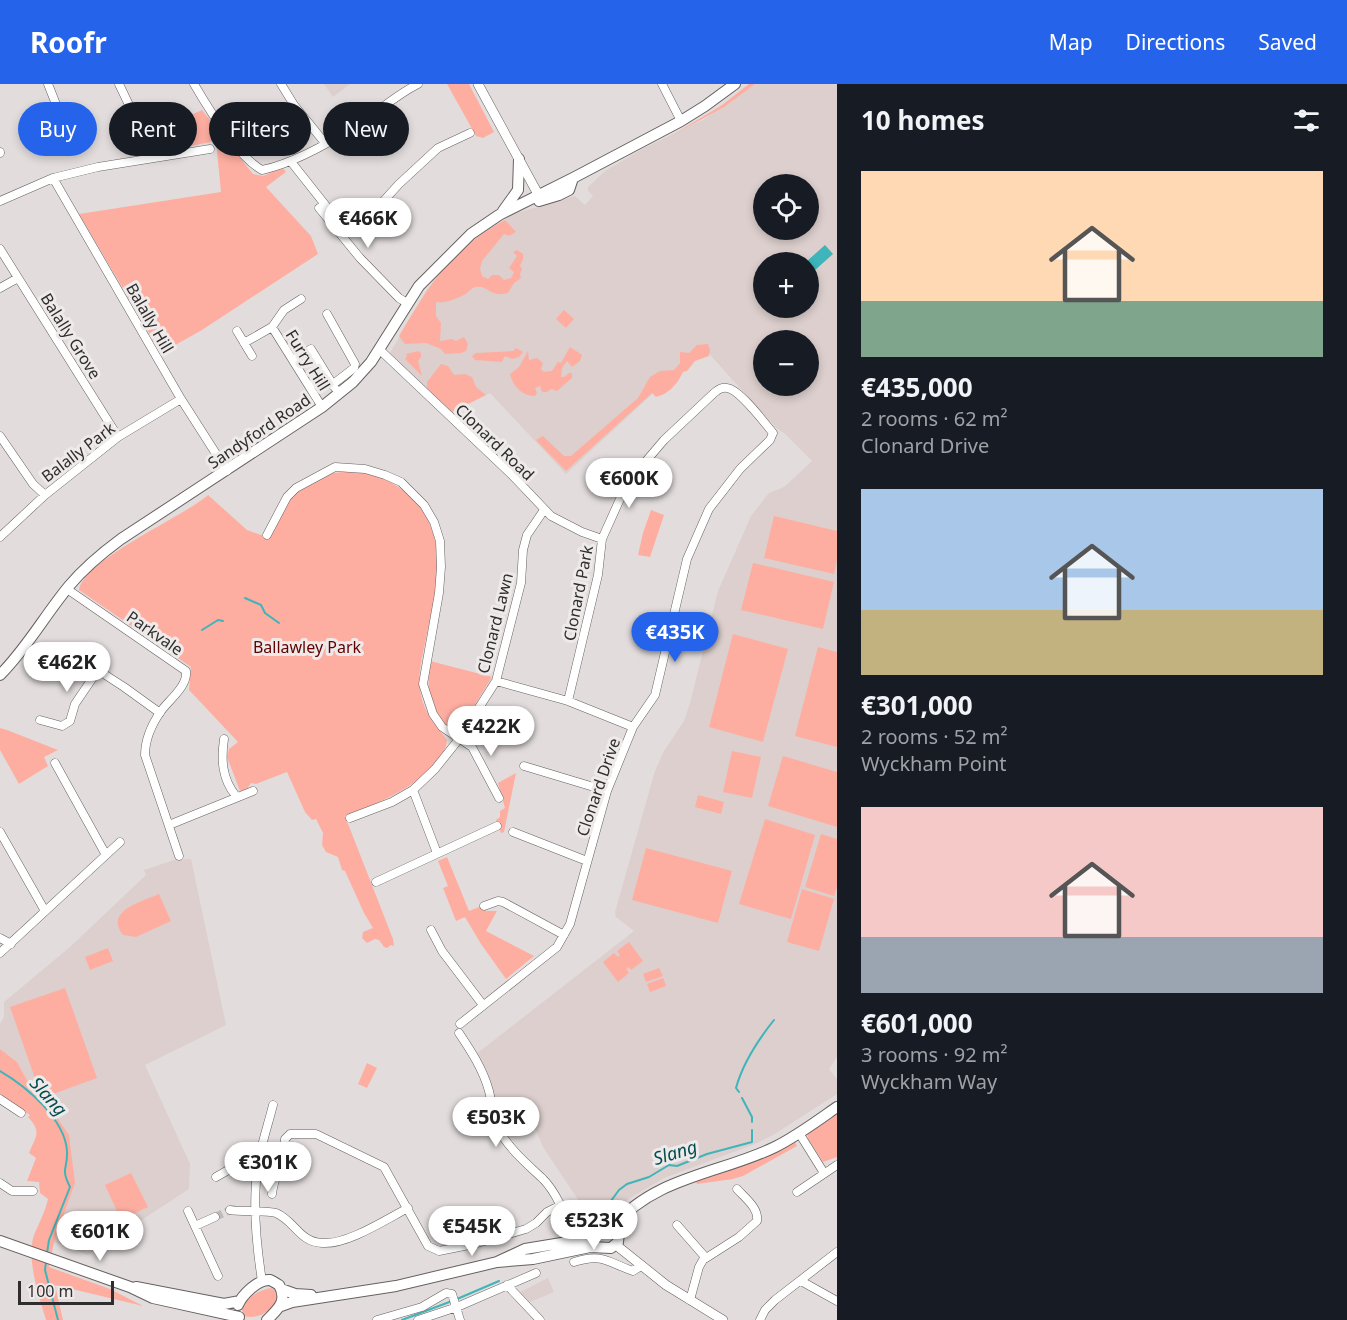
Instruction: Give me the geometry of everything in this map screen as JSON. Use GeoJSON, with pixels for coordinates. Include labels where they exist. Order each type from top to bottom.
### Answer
{"type":"FeatureCollection","features":[{"type":"Feature","properties":{"kind":"main road","name":"Sandyford Road"},"geometry":{"type":"LineString","coordinates":[[0,675],[23,649],[82,571],[112,545],[322,407],[335,390],[353,382],[379,349],[419,286],[471,234],[501,214],[681,121],[735,84]]}},
{"type":"Feature","properties":{"kind":"main road"},"geometry":{"type":"LineString","coordinates":[[501,214],[519,190],[519,159]]}},
{"type":"Feature","properties":{"kind":"main road","name":"Sandyford Road"},"geometry":{"type":"LineString","coordinates":[[523,203],[559,195],[569,190],[573,178]]}},
{"type":"Feature","properties":{"kind":"main road"},"geometry":{"type":"LineString","coordinates":[[614,1226],[631,1209],[669,1186],[755,1155],[800,1133],[837,1107]]}},
{"type":"Feature","properties":{"kind":"main road"},"geometry":{"type":"LineString","coordinates":[[281,1306],[396,1286],[497,1262],[590,1247],[611,1248],[619,1240],[620,1233],[614,1226],[604,1224],[586,1239],[525,1249],[497,1262]]}},
{"type":"Feature","properties":{"kind":"main road"},"geometry":{"type":"LineString","coordinates":[[597,1231],[596,1240],[603,1247]]}},
{"type":"Feature","properties":{"kind":"main road"},"geometry":{"type":"LineString","coordinates":[[0,1241],[174,1304],[240,1319],[238,1308],[240,1301]]}},
{"type":"Feature","properties":{"kind":"main road"},"geometry":{"type":"LineString","coordinates":[[130,1287],[148,1288],[224,1304],[240,1301],[262,1281],[269,1280],[295,1294],[323,1297]]}},
{"type":"Feature","properties":{"kind":"main road"},"geometry":{"type":"LineString","coordinates":[[267,1320],[281,1306],[283,1298],[281,1288]]}},
{"type":"Feature","properties":{"kind":"street"},"geometry":{"type":"LineString","coordinates":[[48,84],[55,102]]}},
{"type":"Feature","properties":{"kind":"street"},"geometry":{"type":"LineString","coordinates":[[119,84],[128,102]]}},
{"type":"Feature","properties":{"kind":"street"},"geometry":{"type":"LineString","coordinates":[[194,84],[210,111],[252,165],[262,171],[292,162],[323,144]]}},
{"type":"Feature","properties":{"kind":"street"},"geometry":{"type":"LineString","coordinates":[[281,84],[294,105],[323,141]]}},
{"type":"Feature","properties":{"kind":"street"},"geometry":{"type":"LineString","coordinates":[[388,102],[401,92],[418,84]]}},
{"type":"Feature","properties":{"kind":"street"},"geometry":{"type":"LineString","coordinates":[[478,84],[539,195]]}},
{"type":"Feature","properties":{"kind":"street"},"geometry":{"type":"LineString","coordinates":[[662,84],[681,121]]}},
{"type":"Feature","properties":{"kind":"street"},"geometry":{"type":"LineString","coordinates":[[292,162],[342,226],[350,231],[359,228],[399,184],[438,148],[470,133]]}},
{"type":"Feature","properties":{"kind":"street"},"geometry":{"type":"LineString","coordinates":[[0,201],[53,178],[98,166],[209,149]]}},
{"type":"Feature","properties":{"kind":"street","name":"Balally Hill"},"geometry":{"type":"LineString","coordinates":[[53,178],[181,399],[227,471]]}},
{"type":"Feature","properties":{"kind":"street"},"geometry":{"type":"LineString","coordinates":[[319,208],[360,258],[399,298],[407,303]]}},
{"type":"Feature","properties":{"kind":"street","name":"Balally Grove"},"geometry":{"type":"LineString","coordinates":[[0,249],[118,437]]}},
{"type":"Feature","properties":{"kind":"street"},"geometry":{"type":"LineString","coordinates":[[0,288],[18,278]]}},
{"type":"Feature","properties":{"kind":"street","name":"Furry Hill"},"geometry":{"type":"LineString","coordinates":[[244,343],[272,327],[284,310],[301,299]]}},
{"type":"Feature","properties":{"kind":"street"},"geometry":{"type":"LineString","coordinates":[[296,358],[311,349],[335,390],[355,364],[327,314]]}},
{"type":"Feature","properties":{"kind":"street","name":"Furry Hill"},"geometry":{"type":"LineString","coordinates":[[272,327],[322,407]]}},
{"type":"Feature","properties":{"kind":"street"},"geometry":{"type":"LineString","coordinates":[[237,332],[252,356]]}},
{"type":"Feature","properties":{"kind":"street","name":"Clonard Road"},"geometry":{"type":"LineString","coordinates":[[379,349],[509,473],[544,510],[563,523],[602,539]]}},
{"type":"Feature","properties":{"kind":"street"},"geometry":{"type":"LineString","coordinates":[[314,384],[327,375]]}},
{"type":"Feature","properties":{"kind":"street","name":"Clonard Park"},"geometry":{"type":"LineString","coordinates":[[568,701],[598,576],[602,539],[621,498],[641,467],[664,440],[722,388],[730,388],[740,395],[772,433]]}},
{"type":"Feature","properties":{"kind":"street","name":"Balally Park"},"geometry":{"type":"LineString","coordinates":[[0,537],[45,495],[118,437],[181,399]]}},
{"type":"Feature","properties":{"kind":"street","name":"Clonard Drive"},"geometry":{"type":"LineString","coordinates":[[559,1206],[543,1179],[518,1155],[498,1127],[481,1068],[460,1028],[483,1005],[557,947],[564,935],[578,900],[608,791],[633,727],[655,695],[686,561],[707,512],[740,469],[770,440],[772,433]]}},
{"type":"Feature","properties":{"kind":"street"},"geometry":{"type":"LineString","coordinates":[[0,436],[33,484],[45,495]]}},
{"type":"Feature","properties":{"kind":"street"},"geometry":{"type":"LineString","coordinates":[[267,535],[287,497],[311,478],[335,467],[365,469],[385,475],[401,482],[424,505],[434,522],[440,541],[441,567],[440,593],[423,684],[433,714],[442,727],[472,747],[499,798]]}},
{"type":"Feature","properties":{"kind":"street","name":"Clonard Lawn"},"geometry":{"type":"LineString","coordinates":[[350,818],[392,802],[413,790],[435,769],[459,739],[496,681],[521,583],[526,535],[544,510]]}},
{"type":"Feature","properties":{"kind":"street","name":"Parkvale"},"geometry":{"type":"LineString","coordinates":[[67,589],[186,671],[185,682],[160,713],[145,743],[145,756],[179,856]]}},
{"type":"Feature","properties":{"kind":"street"},"geometry":{"type":"LineString","coordinates":[[73,654],[160,713]]}},
{"type":"Feature","properties":{"kind":"street"},"geometry":{"type":"LineString","coordinates":[[40,720],[62,726],[70,721],[75,704],[98,670]]}},
{"type":"Feature","properties":{"kind":"street"},"geometry":{"type":"LineString","coordinates":[[496,681],[568,701],[633,727]]}},
{"type":"Feature","properties":{"kind":"street"},"geometry":{"type":"LineString","coordinates":[[224,739],[221,756],[225,775],[236,796]]}},
{"type":"Feature","properties":{"kind":"street"},"geometry":{"type":"LineString","coordinates":[[55,763],[106,855]]}},
{"type":"Feature","properties":{"kind":"street"},"geometry":{"type":"LineString","coordinates":[[524,766],[608,791]]}},
{"type":"Feature","properties":{"kind":"street"},"geometry":{"type":"LineString","coordinates":[[169,825],[252,790]]}},
{"type":"Feature","properties":{"kind":"street"},"geometry":{"type":"LineString","coordinates":[[413,790],[438,853]]}},
{"type":"Feature","properties":{"kind":"street"},"geometry":{"type":"LineString","coordinates":[[376,882],[497,826]]}},
{"type":"Feature","properties":{"kind":"street"},"geometry":{"type":"LineString","coordinates":[[0,832],[45,911]]}},
{"type":"Feature","properties":{"kind":"street"},"geometry":{"type":"LineString","coordinates":[[513,832],[587,861]]}},
{"type":"Feature","properties":{"kind":"street"},"geometry":{"type":"LineString","coordinates":[[0,954],[120,842]]}},
{"type":"Feature","properties":{"kind":"street"},"geometry":{"type":"LineString","coordinates":[[484,906],[498,901],[503,902],[564,935]]}},
{"type":"Feature","properties":{"kind":"street"},"geometry":{"type":"LineString","coordinates":[[431,930],[438,946],[483,1005]]}},
{"type":"Feature","properties":{"kind":"street"},"geometry":{"type":"LineString","coordinates":[[0,938],[11,944]]}},
{"type":"Feature","properties":{"kind":"street"},"geometry":{"type":"LineString","coordinates":[[0,1099],[21,1113]]}},
{"type":"Feature","properties":{"kind":"street"},"geometry":{"type":"LineString","coordinates":[[262,1281],[255,1212],[258,1164],[273,1106]]}},
{"type":"Feature","properties":{"kind":"street"},"geometry":{"type":"LineString","coordinates":[[800,1133],[824,1173]]}},
{"type":"Feature","properties":{"kind":"street"},"geometry":{"type":"LineString","coordinates":[[272,1194],[273,1183],[285,1152],[285,1139],[290,1134],[316,1134],[384,1167],[428,1246],[439,1251],[526,1229],[559,1206],[576,1240]]}},
{"type":"Feature","properties":{"kind":"street"},"geometry":{"type":"LineString","coordinates":[[216,1177],[244,1161],[258,1164]]}},
{"type":"Feature","properties":{"kind":"street"},"geometry":{"type":"LineString","coordinates":[[797,1192],[837,1165]]}},
{"type":"Feature","properties":{"kind":"street"},"geometry":{"type":"LineString","coordinates":[[0,1183],[12,1191],[33,1191]]}},
{"type":"Feature","properties":{"kind":"street"},"geometry":{"type":"LineString","coordinates":[[690,1300],[699,1267],[706,1258],[739,1237],[757,1221],[758,1215],[754,1207],[737,1189]]}},
{"type":"Feature","properties":{"kind":"street"},"geometry":{"type":"LineString","coordinates":[[230,1210],[275,1213],[288,1221],[304,1239],[321,1243],[334,1242],[354,1235],[408,1208]]}},
{"type":"Feature","properties":{"kind":"street"},"geometry":{"type":"LineString","coordinates":[[188,1211],[218,1276]]}},
{"type":"Feature","properties":{"kind":"street"},"geometry":{"type":"LineString","coordinates":[[195,1226],[215,1217]]}},
{"type":"Feature","properties":{"kind":"street"},"geometry":{"type":"LineString","coordinates":[[677,1225],[706,1258]]}},
{"type":"Feature","properties":{"kind":"street"},"geometry":{"type":"LineString","coordinates":[[616,1245],[640,1266],[690,1300],[709,1317],[723,1320]]}},
{"type":"Feature","properties":{"kind":"street"},"geometry":{"type":"LineString","coordinates":[[760,1320],[770,1304],[837,1252]]}},
{"type":"Feature","properties":{"kind":"street"},"geometry":{"type":"LineString","coordinates":[[574,1262],[604,1258],[633,1271],[640,1266]]}},
{"type":"Feature","properties":{"kind":"street"},"geometry":{"type":"LineString","coordinates":[[417,1320],[455,1302],[536,1273]]}},
{"type":"Feature","properties":{"kind":"street"},"geometry":{"type":"LineString","coordinates":[[801,1281],[837,1301]]}},
{"type":"Feature","properties":{"kind":"street"},"geometry":{"type":"LineString","coordinates":[[507,1285],[540,1320]]}},
{"type":"Feature","properties":{"kind":"street"},"geometry":{"type":"LineString","coordinates":[[377,1320],[422,1307],[446,1293],[452,1294],[460,1320]]}},
{"type":"Feature","properties":{"kind":"shaded area"},"geometry":{"type":"Polygon","coordinates":[[[324,84],[350,84],[333,97],[324,84]]]}},
{"type":"Feature","properties":{"kind":"shaded area"},"geometry":{"type":"Polygon","coordinates":[[[755,84],[837,84],[837,1057],[829,1069],[837,1079],[837,1094],[755,1144],[664,1178],[630,1198],[615,1210],[589,1216],[543,1147],[533,1123],[507,1133],[499,1119],[492,1090],[475,1055],[634,931],[616,917],[615,912],[655,771],[664,751],[684,721],[690,703],[718,591],[751,516],[769,493],[784,487],[812,461],[776,428],[703,347],[566,474],[490,393],[452,412],[390,353],[426,291],[445,264],[484,231],[517,213],[575,196],[585,205],[593,196],[588,191],[588,187],[605,171],[644,148],[703,120],[755,84]]]}},
{"type":"Feature","properties":{"kind":"shaded area"},"geometry":{"type":"Polygon","coordinates":[[[191,859],[226,1025],[145,1065],[190,1164],[189,1189],[88,1255],[54,1242],[75,1183],[51,1109],[37,1098],[17,1062],[0,1049],[0,1024],[4,1017],[4,1002],[70,947],[146,875],[144,870],[174,860],[191,859]]]}},
{"type":"Feature","properties":{"kind":"shaded area"},"geometry":{"type":"Polygon","coordinates":[[[548,1278],[554,1292],[530,1302],[520,1292],[548,1278]]]}},
{"type":"Feature","properties":{"kind":"green space"},"geometry":{"type":"Polygon","coordinates":[[[447,84],[469,84],[494,132],[483,138],[476,136],[447,84]]]}},
{"type":"Feature","properties":{"kind":"green space"},"geometry":{"type":"Polygon","coordinates":[[[749,84],[755,84],[724,107],[671,136],[722,105],[749,84]]]}},
{"type":"Feature","properties":{"kind":"green space"},"geometry":{"type":"Polygon","coordinates":[[[202,110],[209,119],[209,142],[197,145],[197,112],[202,110]]]}},
{"type":"Feature","properties":{"kind":"green space"},"geometry":{"type":"Polygon","coordinates":[[[217,156],[239,156],[253,174],[263,176],[283,168],[286,172],[266,187],[311,236],[318,254],[202,330],[161,353],[79,214],[221,192],[217,156]]]}},
{"type":"Feature","properties":{"kind":"green space"},"geometry":{"type":"Polygon","coordinates":[[[505,220],[516,232],[509,236],[504,234],[482,261],[480,269],[482,276],[488,279],[492,275],[499,275],[504,280],[511,278],[514,272],[509,268],[517,256],[513,252],[517,250],[523,254],[520,266],[521,278],[514,283],[508,293],[497,294],[476,287],[454,300],[436,302],[436,316],[441,323],[440,341],[452,339],[456,341],[464,337],[468,344],[466,351],[445,354],[441,349],[426,343],[405,344],[399,336],[443,270],[470,243],[505,220]]]}},
{"type":"Feature","properties":{"kind":"green space"},"geometry":{"type":"Polygon","coordinates":[[[564,310],[574,319],[566,328],[556,319],[564,310]]]}},
{"type":"Feature","properties":{"kind":"green space"},"geometry":{"type":"Polygon","coordinates":[[[708,344],[709,356],[695,361],[665,393],[656,397],[652,393],[566,471],[536,440],[543,436],[564,456],[571,456],[638,398],[650,377],[660,371],[674,370],[680,363],[680,352],[689,353],[697,345],[708,344]]]}},
{"type":"Feature","properties":{"kind":"green space"},"geometry":{"type":"Polygon","coordinates":[[[570,347],[582,355],[580,361],[572,367],[567,361],[562,368],[561,377],[572,373],[572,378],[557,391],[551,389],[542,392],[540,386],[535,388],[537,393],[535,396],[530,396],[522,392],[513,382],[510,374],[519,367],[528,351],[529,360],[537,358],[543,363],[541,369],[544,372],[552,371],[558,362],[561,363],[570,347]]]}},
{"type":"Feature","properties":{"kind":"green space"},"geometry":{"type":"Polygon","coordinates":[[[516,348],[523,352],[519,357],[512,359],[505,356],[502,362],[475,360],[472,356],[476,353],[513,351],[516,348]]]}},
{"type":"Feature","properties":{"kind":"green space"},"geometry":{"type":"Polygon","coordinates":[[[418,351],[421,353],[418,361],[422,376],[405,359],[406,354],[418,351]]]}},
{"type":"Feature","properties":{"kind":"green space"},"geometry":{"type":"Polygon","coordinates":[[[441,364],[448,366],[454,375],[465,374],[472,377],[476,387],[486,395],[452,412],[427,388],[427,382],[441,364]]]}},
{"type":"Feature","properties":{"kind":"green space","name":"Ballawley Park"},"geometry":{"type":"Polygon","coordinates":[[[352,471],[385,479],[413,499],[425,515],[433,532],[437,549],[436,587],[420,671],[420,683],[421,697],[426,710],[447,740],[443,753],[434,766],[406,788],[345,816],[393,939],[394,946],[387,948],[379,940],[375,939],[367,943],[362,938],[363,932],[373,928],[345,871],[342,870],[338,857],[326,852],[322,845],[323,833],[316,819],[312,820],[305,812],[287,772],[256,784],[251,783],[247,789],[240,791],[227,757],[229,749],[238,742],[189,690],[191,667],[79,590],[85,578],[98,565],[208,495],[247,530],[270,538],[285,504],[293,493],[325,474],[352,471]]]}},
{"type":"Feature","properties":{"kind":"green space"},"geometry":{"type":"Polygon","coordinates":[[[651,510],[664,515],[650,557],[638,555],[651,510]]]}},
{"type":"Feature","properties":{"kind":"green space"},"geometry":{"type":"Polygon","coordinates":[[[774,516],[837,531],[837,561],[834,574],[764,558],[774,516]]]}},
{"type":"Feature","properties":{"kind":"green space"},"geometry":{"type":"Polygon","coordinates":[[[753,563],[834,582],[823,629],[741,610],[753,563]]]}},
{"type":"Feature","properties":{"kind":"green space"},"geometry":{"type":"Polygon","coordinates":[[[733,634],[788,649],[763,742],[709,727],[733,634]]]}},
{"type":"Feature","properties":{"kind":"green space"},"geometry":{"type":"Polygon","coordinates":[[[818,647],[837,652],[837,747],[795,736],[818,647]]]}},
{"type":"Feature","properties":{"kind":"green space"},"geometry":{"type":"Polygon","coordinates":[[[430,661],[492,677],[460,729],[454,732],[439,720],[434,711],[429,691],[430,661]]]}},
{"type":"Feature","properties":{"kind":"green space"},"geometry":{"type":"Polygon","coordinates":[[[0,728],[58,750],[44,757],[48,766],[19,784],[0,750],[0,728]]]}},
{"type":"Feature","properties":{"kind":"green space"},"geometry":{"type":"Polygon","coordinates":[[[732,751],[761,757],[752,798],[723,792],[732,751]]]}},
{"type":"Feature","properties":{"kind":"green space"},"geometry":{"type":"Polygon","coordinates":[[[783,756],[837,772],[837,827],[768,806],[783,756]]]}},
{"type":"Feature","properties":{"kind":"green space"},"geometry":{"type":"Polygon","coordinates":[[[516,773],[504,832],[501,833],[496,820],[500,817],[500,811],[505,808],[498,783],[516,773]]]}},
{"type":"Feature","properties":{"kind":"green space"},"geometry":{"type":"Polygon","coordinates":[[[698,795],[724,802],[721,814],[695,807],[698,795]]]}},
{"type":"Feature","properties":{"kind":"green space"},"geometry":{"type":"Polygon","coordinates":[[[765,819],[815,835],[791,919],[739,904],[765,819]]]}},
{"type":"Feature","properties":{"kind":"green space"},"geometry":{"type":"Polygon","coordinates":[[[821,834],[837,839],[837,887],[834,896],[805,887],[821,834]]]}},
{"type":"Feature","properties":{"kind":"green space"},"geometry":{"type":"Polygon","coordinates":[[[646,848],[732,871],[718,923],[632,900],[646,848]]]}},
{"type":"Feature","properties":{"kind":"green space"},"geometry":{"type":"Polygon","coordinates":[[[447,857],[469,911],[484,905],[486,911],[497,911],[486,931],[534,956],[506,979],[465,917],[456,921],[443,888],[448,886],[438,861],[447,857]]]}},
{"type":"Feature","properties":{"kind":"green space"},"geometry":{"type":"Polygon","coordinates":[[[802,889],[834,899],[819,951],[787,942],[802,889]]]}},
{"type":"Feature","properties":{"kind":"green space"},"geometry":{"type":"Polygon","coordinates":[[[159,894],[171,921],[136,937],[123,935],[118,927],[121,914],[135,904],[159,894]]]}},
{"type":"Feature","properties":{"kind":"green space"},"geometry":{"type":"Polygon","coordinates":[[[629,942],[643,961],[631,970],[629,967],[626,969],[629,973],[618,982],[603,962],[614,953],[618,957],[620,955],[617,951],[629,942]]]}},
{"type":"Feature","properties":{"kind":"green space"},"geometry":{"type":"Polygon","coordinates":[[[108,948],[113,961],[90,970],[85,957],[108,948]]]}},
{"type":"Feature","properties":{"kind":"green space"},"geometry":{"type":"Polygon","coordinates":[[[659,968],[663,976],[646,982],[643,974],[659,968]]]}},
{"type":"Feature","properties":{"kind":"green space"},"geometry":{"type":"Polygon","coordinates":[[[663,978],[666,986],[650,992],[647,984],[663,978]]]}},
{"type":"Feature","properties":{"kind":"green space"},"geometry":{"type":"Polygon","coordinates":[[[65,988],[97,1078],[42,1098],[10,1007],[65,988]]]}},
{"type":"Feature","properties":{"kind":"green space"},"geometry":{"type":"Polygon","coordinates":[[[0,1049],[17,1062],[37,1098],[51,1109],[69,1135],[75,1183],[54,1242],[49,1267],[110,1289],[143,1306],[55,1285],[63,1320],[46,1320],[34,1278],[32,1245],[48,1199],[40,1193],[39,1182],[27,1181],[36,1158],[29,1153],[36,1130],[28,1117],[30,1115],[0,1096],[0,1049]]]}},
{"type":"Feature","properties":{"kind":"green space"},"geometry":{"type":"Polygon","coordinates":[[[367,1063],[377,1068],[367,1088],[358,1084],[367,1063]]]}},
{"type":"Feature","properties":{"kind":"green space"},"geometry":{"type":"Polygon","coordinates":[[[837,1113],[837,1157],[823,1162],[808,1139],[807,1133],[837,1113]]]}},
{"type":"Feature","properties":{"kind":"green space"},"geometry":{"type":"Polygon","coordinates":[[[795,1142],[797,1146],[743,1176],[697,1184],[696,1182],[761,1159],[795,1142]]]}},
{"type":"Feature","properties":{"kind":"green space"},"geometry":{"type":"Polygon","coordinates":[[[131,1173],[148,1207],[121,1220],[105,1185],[131,1173]]]}},
{"type":"Feature","properties":{"kind":"green space"},"geometry":{"type":"Polygon","coordinates":[[[270,1288],[277,1290],[278,1301],[259,1316],[244,1316],[242,1309],[247,1301],[257,1293],[270,1288]]]}},
{"type":"Feature","properties":{"kind":"water"},"geometry":{"type":"Polygon","coordinates":[[[825,245],[833,254],[819,267],[819,252],[817,252],[825,245]]]}},
{"type":"Feature","properties":{"kind":"waterway"},"geometry":{"type":"LineString","coordinates":[[245,598],[261,605],[265,613],[279,623]]}},
{"type":"Feature","properties":{"kind":"waterway"},"geometry":{"type":"LineString","coordinates":[[202,630],[218,620],[223,621]]}},
{"type":"Feature","properties":{"kind":"waterway","name":"Slang"},"geometry":{"type":"LineString","coordinates":[[739,1092],[736,1088],[747,1060],[774,1020]]}},
{"type":"Feature","properties":{"kind":"waterway","name":"Slang"},"geometry":{"type":"LineString","coordinates":[[0,1071],[32,1094],[52,1116],[65,1139],[67,1151],[65,1172],[70,1187],[49,1240],[47,1253]]}},
{"type":"Feature","properties":{"kind":"waterway","name":"Slang"},"geometry":{"type":"LineString","coordinates":[[742,1098],[752,1117],[752,1122]]}},
{"type":"Feature","properties":{"kind":"waterway","name":"Slang"},"geometry":{"type":"LineString","coordinates":[[605,1209],[619,1190],[627,1184],[649,1177],[669,1165],[677,1166],[707,1154],[752,1142],[752,1130]]}},
{"type":"Feature","properties":{"kind":"waterway","name":"Slang"},"geometry":{"type":"LineString","coordinates":[[46,1262],[45,1270],[58,1320]]}},
{"type":"Feature","properties":{"kind":"waterway","name":"Slang"},"geometry":{"type":"LineString","coordinates":[[457,1299],[499,1281]]}},
{"type":"Feature","properties":{"kind":"waterway","name":"Slang"},"geometry":{"type":"LineString","coordinates":[[402,1320],[452,1301]]}},
{"type":"Feature","properties":{"kind":"tunnel"},"geometry":{"type":"LineString","coordinates":[[215,1217],[230,1210]]}}]}
